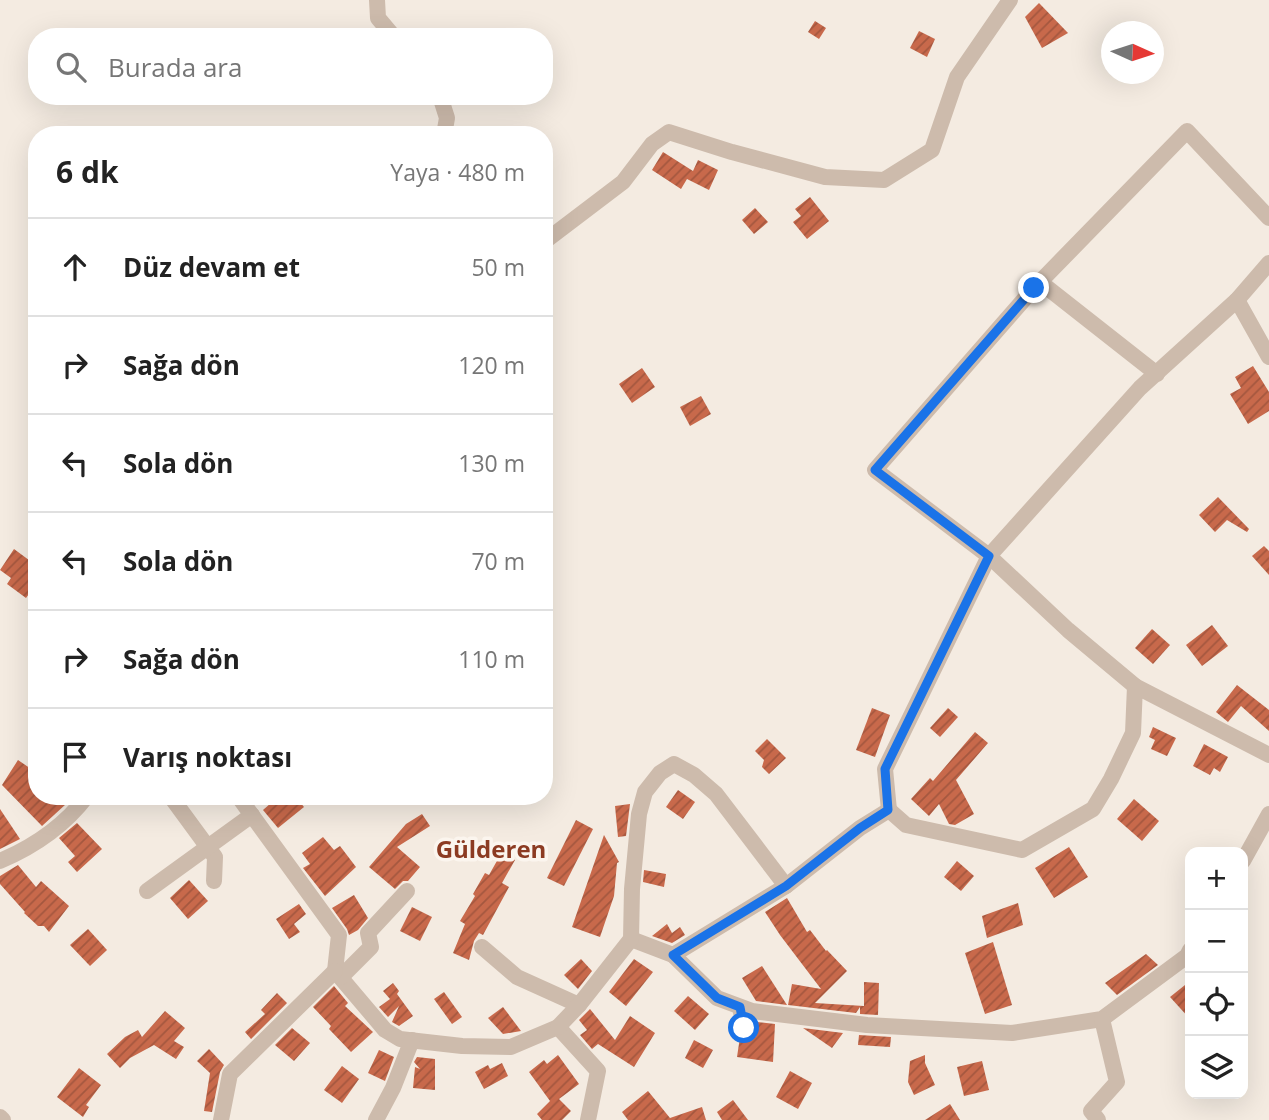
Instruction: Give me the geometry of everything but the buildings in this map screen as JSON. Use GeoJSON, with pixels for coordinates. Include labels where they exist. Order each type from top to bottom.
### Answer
{"type":"FeatureCollection","features":[{"type":"Feature","properties":{"kind":"street"},"geometry":{"type":"LineString","coordinates":[[377,0],[378,18],[386,28]]}},
{"type":"Feature","properties":{"kind":"street"},"geometry":{"type":"LineString","coordinates":[[553,235],[623,182],[652,144],[669,132],[825,177],[884,180],[932,150],[957,77],[1010,0]]}},
{"type":"Feature","properties":{"kind":"street"},"geometry":{"type":"LineString","coordinates":[[443,105],[447,118],[446,126]]}},
{"type":"Feature","properties":{"kind":"street"},"geometry":{"type":"LineString","coordinates":[[1269,218],[1187,131],[1040,282],[875,470],[989,556],[1068,630],[1135,686],[1269,755]]}},
{"type":"Feature","properties":{"kind":"street"},"geometry":{"type":"LineString","coordinates":[[1135,686],[1133,733],[1093,809],[1022,850],[906,825],[888,810],[885,769],[989,556],[1140,388],[1237,300],[1269,263]]}},
{"type":"Feature","properties":{"kind":"street"},"geometry":{"type":"LineString","coordinates":[[1040,282],[1157,374]]}},
{"type":"Feature","properties":{"kind":"street"},"geometry":{"type":"LineString","coordinates":[[1237,300],[1269,357]]}},
{"type":"Feature","properties":{"kind":"street"},"geometry":{"type":"LineString","coordinates":[[245,805],[339,935],[338,974],[385,1030],[400,1039],[461,1046],[511,1047],[558,1027],[579,1005],[631,939],[632,889],[639,814],[645,792],[660,773],[674,764],[694,775],[716,794],[786,886]]}},
{"type":"Feature","properties":{"kind":"street"},"geometry":{"type":"LineString","coordinates":[[0,861],[20,853],[51,832],[80,805]]}},
{"type":"Feature","properties":{"kind":"street"},"geometry":{"type":"LineString","coordinates":[[177,805],[215,857],[214,881]]}},
{"type":"Feature","properties":{"kind":"street"},"geometry":{"type":"LineString","coordinates":[[673,955],[786,886],[860,828],[888,810]]}},
{"type":"Feature","properties":{"kind":"street"},"geometry":{"type":"LineString","coordinates":[[1248,857],[1262,844],[1269,814]]}},
{"type":"Feature","properties":{"kind":"street"},"geometry":{"type":"LineString","coordinates":[[147,891],[252,815]]}},
{"type":"Feature","properties":{"kind":"street"},"geometry":{"type":"LineString","coordinates":[[221,1120],[230,1074],[371,947],[368,933],[407,891]]}},
{"type":"Feature","properties":{"kind":"street"},"geometry":{"type":"LineString","coordinates":[[631,939],[673,955],[717,998],[751,1011],[867,1025],[1012,1033],[1102,1019],[1185,957]]}},
{"type":"Feature","properties":{"kind":"street"},"geometry":{"type":"LineString","coordinates":[[482,947],[517,977],[579,1005]]}},
{"type":"Feature","properties":{"kind":"street"},"geometry":{"type":"LineString","coordinates":[[740,1007],[744,1028]]}},
{"type":"Feature","properties":{"kind":"street"},"geometry":{"type":"LineString","coordinates":[[1089,1117],[1116,1082],[1102,1019]]}},
{"type":"Feature","properties":{"kind":"street"},"geometry":{"type":"LineString","coordinates":[[558,1027],[598,1070],[593,1117]]}},
{"type":"Feature","properties":{"kind":"street"},"geometry":{"type":"LineString","coordinates":[[376,1120],[393,1088],[412,1040]]}},
{"type":"Feature","properties":{"kind":"district","name":"Gülderen"},"geometry":{"type":"Point","coordinates":[491,850]}},
{"type":"Feature","properties":{"kind":"route"},"geometry":{"type":"LineString","coordinates":[[744,1028],[740,1007],[717,998],[673,955],[786,886],[860,828],[888,810],[885,769],[989,556],[875,470],[1034,288]]}}]}
